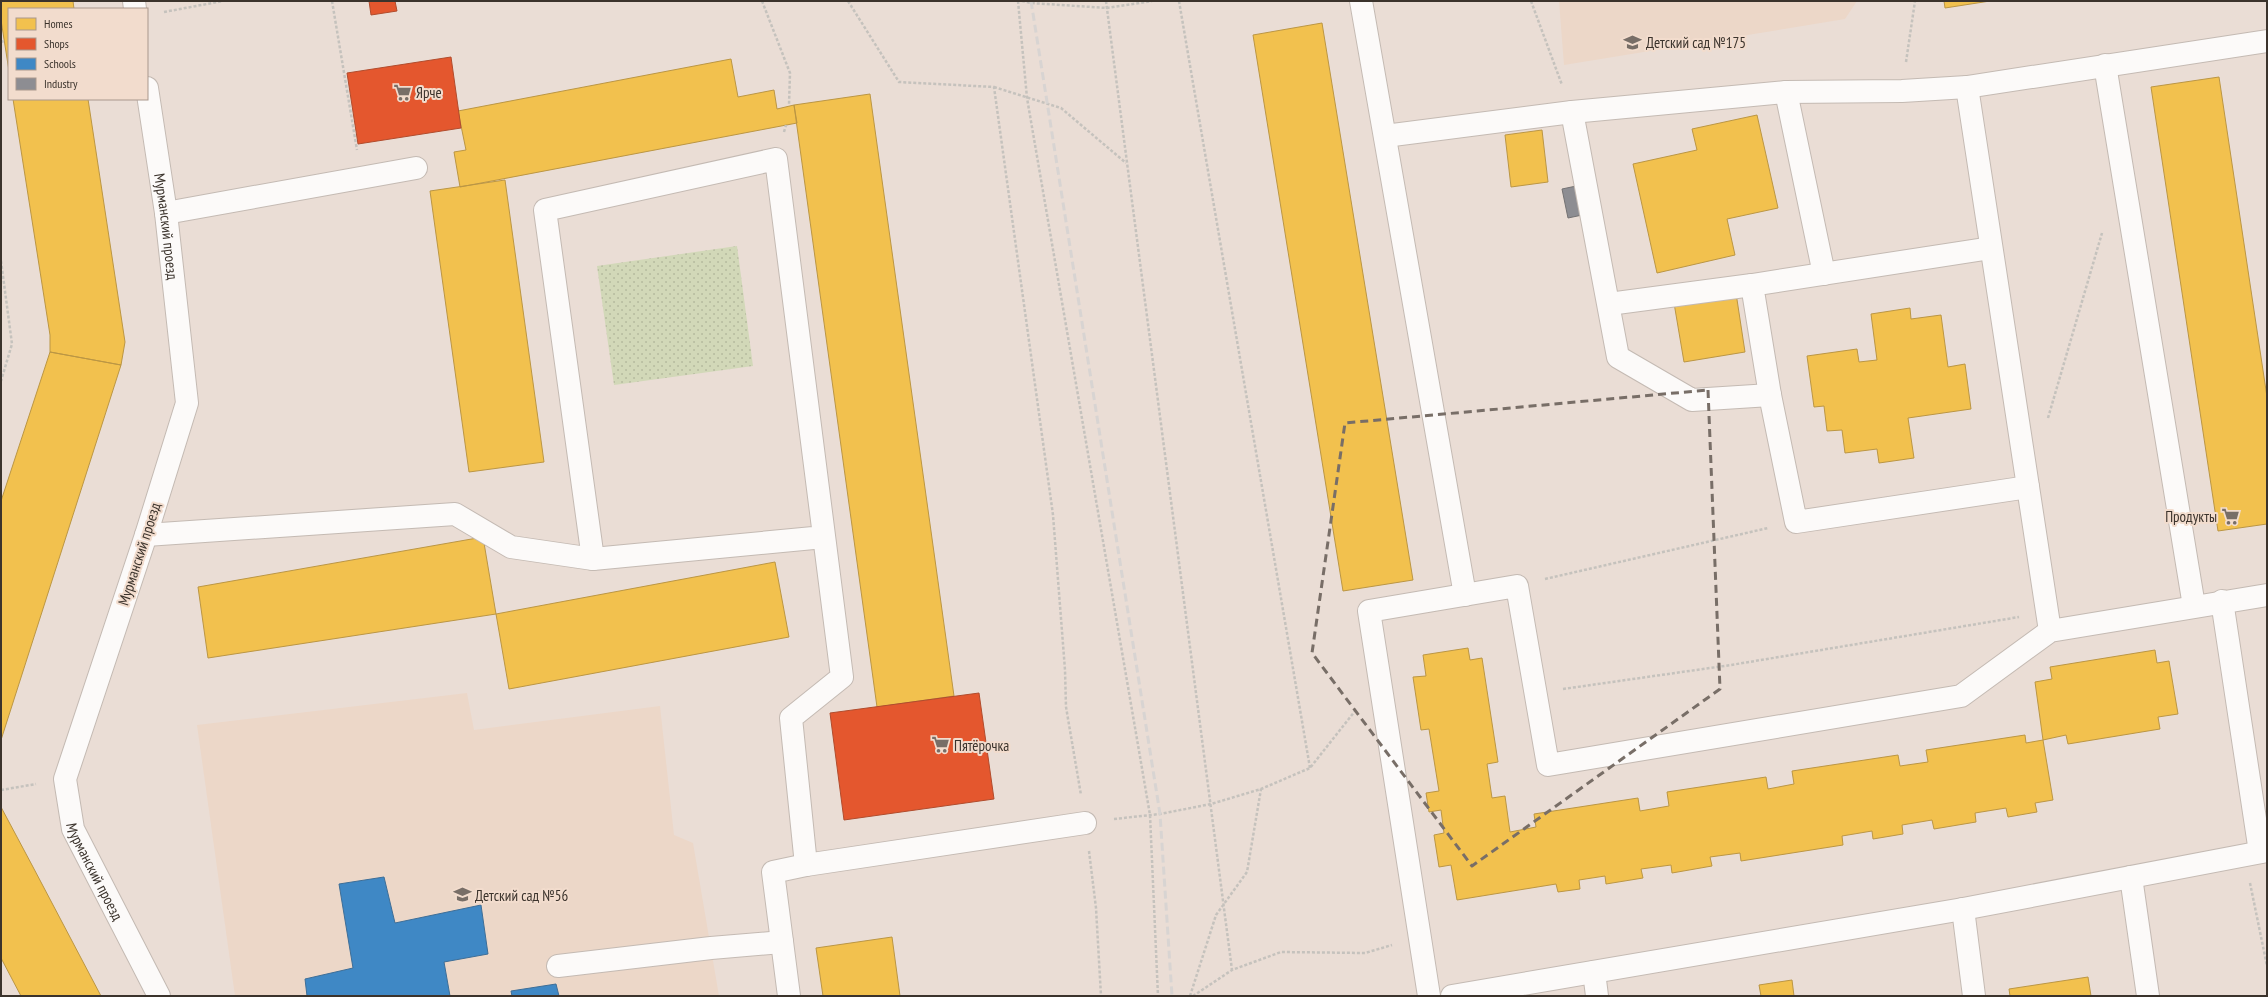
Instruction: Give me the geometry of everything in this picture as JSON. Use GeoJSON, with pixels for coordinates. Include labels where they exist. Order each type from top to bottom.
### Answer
{"type":"FeatureCollection","features":[{"type":"Feature","properties":{"kind":"street"},"geometry":{"type":"LineString","coordinates":[[1361,1],[1464,594]]}},
{"type":"Feature","properties":{"kind":"street"},"geometry":{"type":"LineString","coordinates":[[1385,136],[1572,112],[1786,92],[1902,91],[1967,87],[2267,41]]}},
{"type":"Feature","properties":{"kind":"street"},"geometry":{"type":"LineString","coordinates":[[2105,65],[2194,606]]}},
{"type":"Feature","properties":{"kind":"street"},"geometry":{"type":"LineString","coordinates":[[1967,87],[2049,621]]}},
{"type":"Feature","properties":{"kind":"street"},"geometry":{"type":"LineString","coordinates":[[1786,92],[1824,274]]}},
{"type":"Feature","properties":{"kind":"street","name":"Мурманский проезд"},"geometry":{"type":"LineString","coordinates":[[148,95],[166,212],[187,403],[146,536],[64,779],[73,829],[159,996]]}},
{"type":"Feature","properties":{"kind":"street"},"geometry":{"type":"LineString","coordinates":[[1572,112],[1618,357],[1692,400],[1770,395]]}},
{"type":"Feature","properties":{"kind":"street"},"geometry":{"type":"LineString","coordinates":[[593,559],[545,210],[776,159],[842,677],[791,718],[806,865]]}},
{"type":"Feature","properties":{"kind":"street"},"geometry":{"type":"LineString","coordinates":[[166,212],[416,168]]}},
{"type":"Feature","properties":{"kind":"street"},"geometry":{"type":"LineString","coordinates":[[1609,304],[1752,286],[1992,248]]}},
{"type":"Feature","properties":{"kind":"street"},"geometry":{"type":"LineString","coordinates":[[1752,286],[1770,395],[1796,522],[2028,487]]}},
{"type":"Feature","properties":{"kind":"street"},"geometry":{"type":"LineString","coordinates":[[146,536],[455,514],[511,547],[593,559],[824,537]]}},
{"type":"Feature","properties":{"kind":"street"},"geometry":{"type":"LineString","coordinates":[[1429,996],[1369,611],[1517,586],[1548,765],[1961,696],[2049,621],[2194,606],[2267,594]]}},
{"type":"Feature","properties":{"kind":"street"},"geometry":{"type":"LineString","coordinates":[[1452,996],[1963,908],[2257,853],[2222,601]]}},
{"type":"Feature","properties":{"kind":"street"},"geometry":{"type":"LineString","coordinates":[[789,996],[773,872],[806,865],[1085,823]]}},
{"type":"Feature","properties":{"kind":"street"},"geometry":{"type":"LineString","coordinates":[[2131,877],[2148,996]]}},
{"type":"Feature","properties":{"kind":"street"},"geometry":{"type":"LineString","coordinates":[[1963,908],[1974,996]]}},
{"type":"Feature","properties":{"kind":"street"},"geometry":{"type":"LineString","coordinates":[[558,966],[711,948],[782,942]]}},
{"type":"Feature","properties":{"kind":"street"},"geometry":{"type":"LineString","coordinates":[[1594,972],[1597,996]]}},
{"type":"Feature","properties":{"kind":"path"},"geometry":{"type":"LineString","coordinates":[[162,12],[223,1]]}},
{"type":"Feature","properties":{"kind":"path"},"geometry":{"type":"LineString","coordinates":[[332,1],[362,178]]}},
{"type":"Feature","properties":{"kind":"path"},"geometry":{"type":"LineString","coordinates":[[762,1],[790,73],[789,105]]}},
{"type":"Feature","properties":{"kind":"path"},"geometry":{"type":"LineString","coordinates":[[848,1],[899,82],[994,87],[1061,108],[1127,163]]}},
{"type":"Feature","properties":{"kind":"path"},"geometry":{"type":"LineString","coordinates":[[1018,1],[1027,98],[1150,815],[1158,996]]}},
{"type":"Feature","properties":{"kind":"path"},"geometry":{"type":"LineString","coordinates":[[1022,1],[1031,3],[1107,8],[1152,1]]}},
{"type":"Feature","properties":{"kind":"path"},"geometry":{"type":"LineString","coordinates":[[1106,1],[1232,970]]}},
{"type":"Feature","properties":{"kind":"path"},"geometry":{"type":"LineString","coordinates":[[1179,1],[1310,768]]}},
{"type":"Feature","properties":{"kind":"path"},"geometry":{"type":"LineString","coordinates":[[1531,1],[1572,112]]}},
{"type":"Feature","properties":{"kind":"path"},"geometry":{"type":"LineString","coordinates":[[1902,91],[1915,1]]}},
{"type":"Feature","properties":{"kind":"path"},"geometry":{"type":"LineString","coordinates":[[994,87],[1053,515],[1065,670],[1066,707],[1085,823],[1096,908],[1101,996]]}},
{"type":"Feature","properties":{"kind":"path"},"geometry":{"type":"LineString","coordinates":[[2046,424],[2104,228]]}},
{"type":"Feature","properties":{"kind":"path"},"geometry":{"type":"LineString","coordinates":[[1,261],[12,344],[1,381]]}},
{"type":"Feature","properties":{"kind":"path"},"geometry":{"type":"LineString","coordinates":[[1517,586],[1796,522]]}},
{"type":"Feature","properties":{"kind":"path"},"geometry":{"type":"LineString","coordinates":[[1535,692],[2049,621]]}},
{"type":"Feature","properties":{"kind":"path"},"geometry":{"type":"LineString","coordinates":[[1085,823],[1150,815],[1211,804],[1261,789],[1310,768],[1380,679]]}},
{"type":"Feature","properties":{"kind":"path"},"geometry":{"type":"LineString","coordinates":[[1,790],[64,779]]}},
{"type":"Feature","properties":{"kind":"path"},"geometry":{"type":"LineString","coordinates":[[1192,996],[1216,914],[1247,872],[1261,789]]}},
{"type":"Feature","properties":{"kind":"path"},"geometry":{"type":"LineString","coordinates":[[2257,853],[2267,966]]}},
{"type":"Feature","properties":{"kind":"path"},"geometry":{"type":"LineString","coordinates":[[1192,996],[1232,970],[1281,952],[1365,953],[1420,937]]}},
{"type":"Feature","properties":{"kind":"highlighted area"},"geometry":{"type":"Polygon","coordinates":[[[1708,390],[1720,689],[1472,866],[1312,653],[1345,423],[1708,390]]]}},
{"type":"Feature","properties":{"kind":"shaded area","name":"Детский сад №175"},"geometry":{"type":"Polygon","coordinates":[[[1559,1],[1857,1],[1845,19],[1564,65],[1559,1]]]}},
{"type":"Feature","properties":{"kind":"shaded area","name":"Детский сад №56"},"geometry":{"type":"Polygon","coordinates":[[[467,693],[474,730],[660,706],[674,835],[693,843],[719,996],[235,996],[197,725],[467,693]]]}},
{"type":"Feature","properties":{"kind":"green space"},"geometry":{"type":"Polygon","coordinates":[[[737,246],[753,366],[614,385],[597,266],[737,246]]]}},
{"type":"Feature","properties":{"kind":"building: Homes"},"geometry":{"type":"Polygon","coordinates":[[[1,1],[73,1],[74,8],[8,8],[8,65],[1,20],[1,1]]]}},
{"type":"Feature","properties":{"kind":"building: Homes"},"geometry":{"type":"Polygon","coordinates":[[[1944,1],[1990,1],[1945,8],[1944,1]]]}},
{"type":"Feature","properties":{"kind":"building: Homes"},"geometry":{"type":"Polygon","coordinates":[[[1322,23],[1413,580],[1343,591],[1253,35],[1322,23]]]}},
{"type":"Feature","properties":{"kind":"building: Homes"},"geometry":{"type":"Polygon","coordinates":[[[731,59],[738,97],[774,90],[777,109],[794,105],[797,123],[460,187],[454,152],[466,150],[458,111],[731,59]]]}},
{"type":"Feature","properties":{"kind":"building: Homes"},"geometry":{"type":"Polygon","coordinates":[[[2219,77],[2267,397],[2267,524],[2218,531],[2151,87],[2219,77]]]}},
{"type":"Feature","properties":{"kind":"building: Homes"},"geometry":{"type":"Polygon","coordinates":[[[870,94],[954,696],[877,707],[794,105],[870,94]]]}},
{"type":"Feature","properties":{"kind":"building: Homes"},"geometry":{"type":"Polygon","coordinates":[[[13,100],[88,100],[125,342],[121,365],[50,352],[50,335],[13,100]]]}},
{"type":"Feature","properties":{"kind":"building: Homes"},"geometry":{"type":"Polygon","coordinates":[[[1757,115],[1778,208],[1727,219],[1735,255],[1657,273],[1633,164],[1697,150],[1692,129],[1757,115]]]}},
{"type":"Feature","properties":{"kind":"building: Homes"},"geometry":{"type":"Polygon","coordinates":[[[1542,130],[1548,182],[1511,187],[1505,135],[1542,130]]]}},
{"type":"Feature","properties":{"kind":"building: Homes"},"geometry":{"type":"Polygon","coordinates":[[[505,180],[544,462],[469,472],[430,191],[505,180]]]}},
{"type":"Feature","properties":{"kind":"building: Homes"},"geometry":{"type":"Polygon","coordinates":[[[1736,293],[1745,352],[1684,362],[1674,303],[1736,293]]]}},
{"type":"Feature","properties":{"kind":"building: Homes"},"geometry":{"type":"Polygon","coordinates":[[[1910,308],[1911,319],[1941,315],[1948,367],[1965,364],[1971,409],[1908,418],[1914,458],[1879,463],[1877,449],[1845,453],[1842,430],[1827,431],[1824,406],[1814,407],[1807,356],[1857,349],[1859,362],[1877,360],[1871,314],[1910,308]]]}},
{"type":"Feature","properties":{"kind":"building: Homes"},"geometry":{"type":"Polygon","coordinates":[[[50,352],[121,365],[1,740],[1,501],[50,352]]]}},
{"type":"Feature","properties":{"kind":"building: Homes"},"geometry":{"type":"Polygon","coordinates":[[[483,537],[496,614],[208,658],[198,587],[483,537]]]}},
{"type":"Feature","properties":{"kind":"building: Homes"},"geometry":{"type":"Polygon","coordinates":[[[775,562],[789,637],[509,689],[496,614],[775,562]]]}},
{"type":"Feature","properties":{"kind":"building: Homes"},"geometry":{"type":"Polygon","coordinates":[[[1468,648],[1470,660],[1482,658],[1498,762],[1487,764],[1492,798],[1505,796],[1510,832],[1536,827],[1534,814],[1638,798],[1640,811],[1669,806],[1667,792],[1766,777],[1768,789],[1794,784],[1792,771],[1898,755],[1900,766],[1928,762],[1926,750],[2025,735],[2026,743],[2043,740],[2053,800],[2035,803],[2037,812],[2008,817],[2006,808],[1975,813],[1976,822],[1934,829],[1932,820],[1902,825],[1903,834],[1873,839],[1872,831],[1842,836],[1843,845],[1741,861],[1740,853],[1710,857],[1712,866],[1672,873],[1671,865],[1641,869],[1643,878],[1606,884],[1605,876],[1579,880],[1580,889],[1558,892],[1556,884],[1457,900],[1451,865],[1439,867],[1434,835],[1444,833],[1441,810],[1429,812],[1426,793],[1439,791],[1429,729],[1421,730],[1413,677],[1426,676],[1423,655],[1468,648]]]}},
{"type":"Feature","properties":{"kind":"building: Homes"},"geometry":{"type":"Polygon","coordinates":[[[2155,650],[2157,663],[2169,661],[2178,714],[2158,717],[2160,729],[2068,744],[2066,735],[2043,740],[2035,682],[2052,679],[2050,667],[2155,650]]]}},
{"type":"Feature","properties":{"kind":"building: Homes"},"geometry":{"type":"Polygon","coordinates":[[[1,807],[101,996],[21,996],[1,958],[1,807]]]}},
{"type":"Feature","properties":{"kind":"building: Homes"},"geometry":{"type":"Polygon","coordinates":[[[892,937],[900,996],[823,996],[816,948],[892,937]]]}},
{"type":"Feature","properties":{"kind":"building: Homes"},"geometry":{"type":"Polygon","coordinates":[[[2088,977],[2091,996],[2010,996],[2009,989],[2088,977]]]}},
{"type":"Feature","properties":{"kind":"building: Homes"},"geometry":{"type":"Polygon","coordinates":[[[1792,980],[1794,996],[1761,996],[1759,985],[1792,980]]]}},
{"type":"Feature","properties":{"kind":"building: Shops"},"geometry":{"type":"Polygon","coordinates":[[[369,1],[395,1],[397,11],[371,15],[369,1]]]}},
{"type":"Feature","properties":{"kind":"building: Shops","name":"Ярче"},"geometry":{"type":"Polygon","coordinates":[[[451,57],[461,128],[358,144],[347,73],[451,57]]]}},
{"type":"Feature","properties":{"kind":"building: Shops"},"geometry":{"type":"Polygon","coordinates":[[[979,693],[994,799],[844,820],[830,713],[979,693]]]}},
{"type":"Feature","properties":{"kind":"building: Schools"},"geometry":{"type":"Polygon","coordinates":[[[384,877],[395,923],[481,905],[488,954],[444,962],[450,996],[307,996],[305,979],[353,968],[339,884],[384,877]]]}},
{"type":"Feature","properties":{"kind":"building: Schools"},"geometry":{"type":"Polygon","coordinates":[[[556,984],[559,996],[512,996],[511,991],[556,984]]]}},
{"type":"Feature","properties":{"kind":"building: Industry"},"geometry":{"type":"Polygon","coordinates":[[[1581,185],[1587,214],[1568,218],[1562,189],[1581,185]]]}},
{"type":"Feature","properties":{"kind":"railway"},"geometry":{"type":"LineString","coordinates":[[1031,1],[1160,814],[1172,996]]}},
{"type":"Feature","properties":{"kind":"place","name":"Детский сад №175"},"geometry":{"type":"Point","coordinates":[1633,42]}},
{"type":"Feature","properties":{"kind":"place","name":"Ярче"},"geometry":{"type":"Point","coordinates":[403,92]}},
{"type":"Feature","properties":{"kind":"place","name":"Продукты"},"geometry":{"type":"Point","coordinates":[2230,516]}},
{"type":"Feature","properties":{"kind":"place","name":"Пятёрочка"},"geometry":{"type":"Point","coordinates":[941,745]}},
{"type":"Feature","properties":{"kind":"place","name":"Детский сад №56"},"geometry":{"type":"Point","coordinates":[462,895]}}]}
